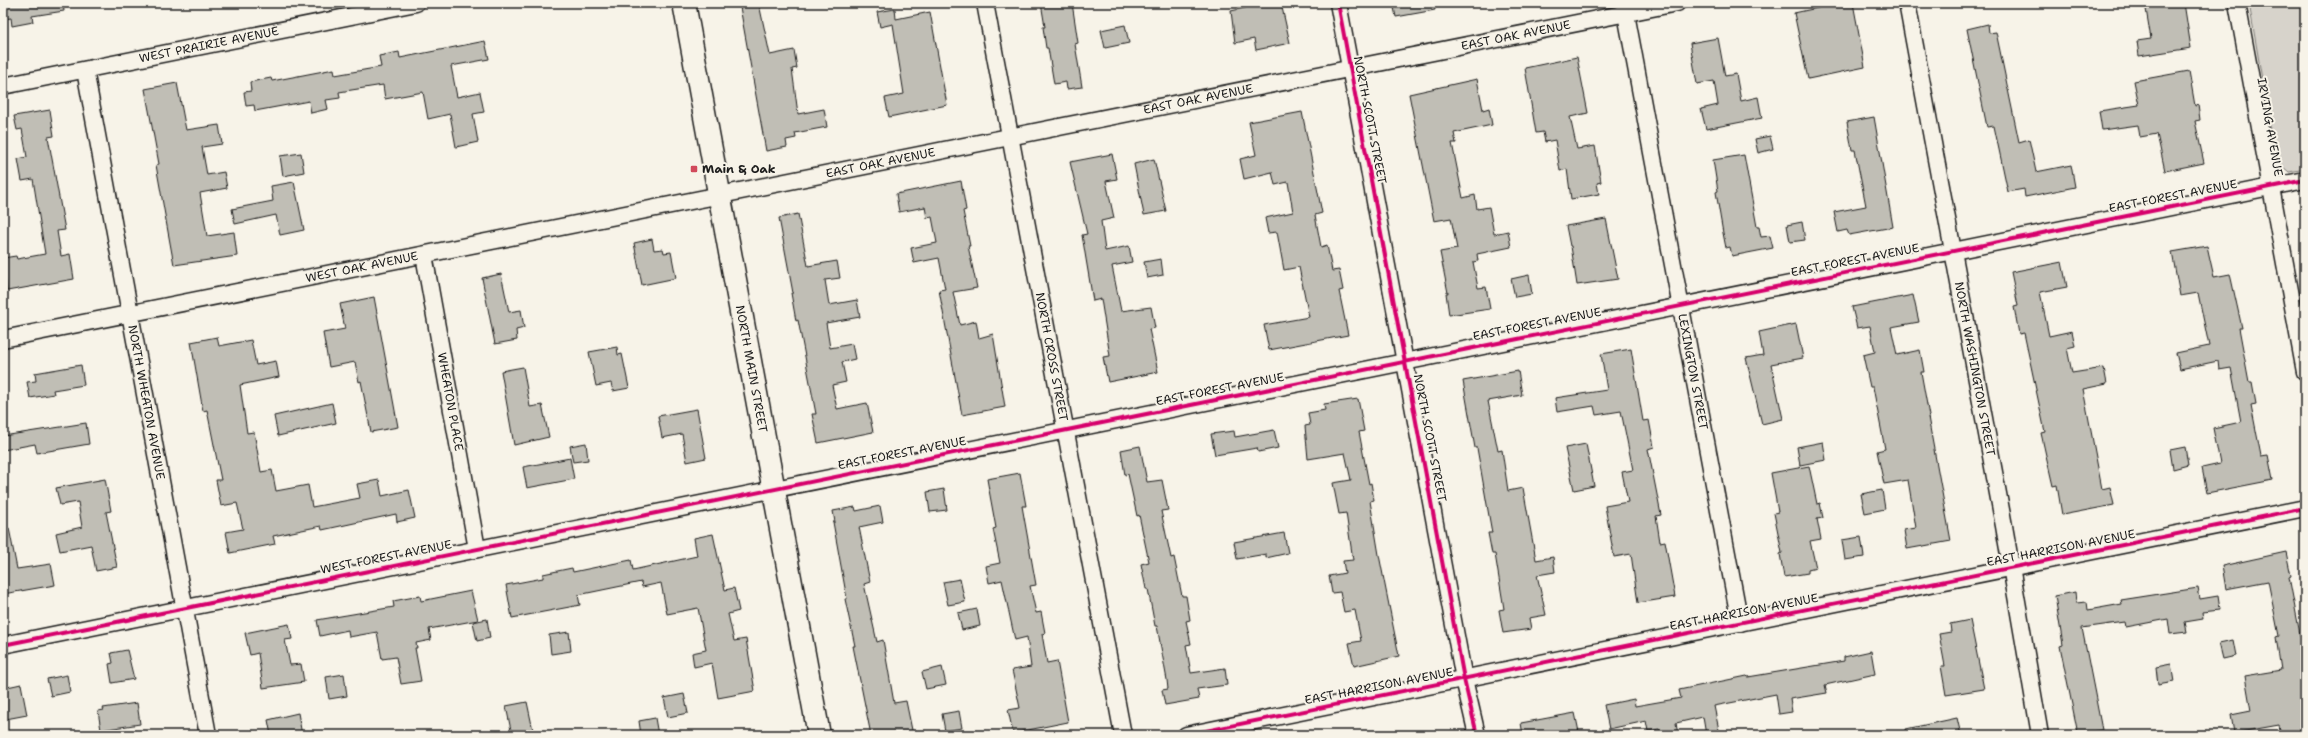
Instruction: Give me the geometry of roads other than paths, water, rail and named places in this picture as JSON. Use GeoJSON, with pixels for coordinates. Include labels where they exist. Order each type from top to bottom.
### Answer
{"type":"FeatureCollection","features":[{"type":"Feature","properties":{"kind":"street","name":"WEST PRAIRIE AVENUE"},"geometry":{"type":"LineString","coordinates":[[3,86],[416,3]]}},
{"type":"Feature","properties":{"kind":"street","name":"NORTH MAIN STREET"},"geometry":{"type":"LineString","coordinates":[[684,3],[819,735]]}},
{"type":"Feature","properties":{"kind":"street","name":"NORTH CROSS STREET"},"geometry":{"type":"LineString","coordinates":[[985,3],[1123,735]]}},
{"type":"Feature","properties":{"kind":"street","name":"NORTH SCOTT STREET"},"geometry":{"type":"LineString","coordinates":[[1338,3],[1464,679],[1477,735]]}},
{"type":"Feature","properties":{"kind":"street","name":"EAST OAK AVENUE"},"geometry":{"type":"LineString","coordinates":[[720,195],[1350,69],[1625,8],[1676,3]]}},
{"type":"Feature","properties":{"kind":"street","name":"NORTH WASHINGTON STREET"},"geometry":{"type":"LineString","coordinates":[[1907,3],[2011,568],[2040,735]]}},
{"type":"Feature","properties":{"kind":"street","name":"IRVING AVENUE"},"geometry":{"type":"LineString","coordinates":[[2238,3],[2305,372]]}},
{"type":"Feature","properties":{"kind":"street","name":"LEXINGTON STREET"},"geometry":{"type":"LineString","coordinates":[[1625,8],[1740,623]]}},
{"type":"Feature","properties":{"kind":"street","name":"NORTH WHEATON AVENUE"},"geometry":{"type":"LineString","coordinates":[[85,70],[208,735]]}},
{"type":"Feature","properties":{"kind":"street","name":"EAST FOREST AVENUE"},"geometry":{"type":"LineString","coordinates":[[774,489],[2305,180]]}},
{"type":"Feature","properties":{"kind":"street","name":"WEST OAK AVENUE"},"geometry":{"type":"LineString","coordinates":[[3,339],[720,195]]}},
{"type":"Feature","properties":{"kind":"street","name":"WHEATON PLACE"},"geometry":{"type":"LineString","coordinates":[[424,255],[477,549]]}},
{"type":"Feature","properties":{"kind":"street","name":"WEST FOREST AVENUE"},"geometry":{"type":"LineString","coordinates":[[3,644],[774,489]]}},
{"type":"Feature","properties":{"kind":"street","name":"EAST HARRISON AVENUE"},"geometry":{"type":"LineString","coordinates":[[1186,735],[2305,508]]}},
{"type":"Feature","properties":{"kind":"place","name":"Main & Oak"},"geometry":{"type":"Point","coordinates":[694,169]}}]}
